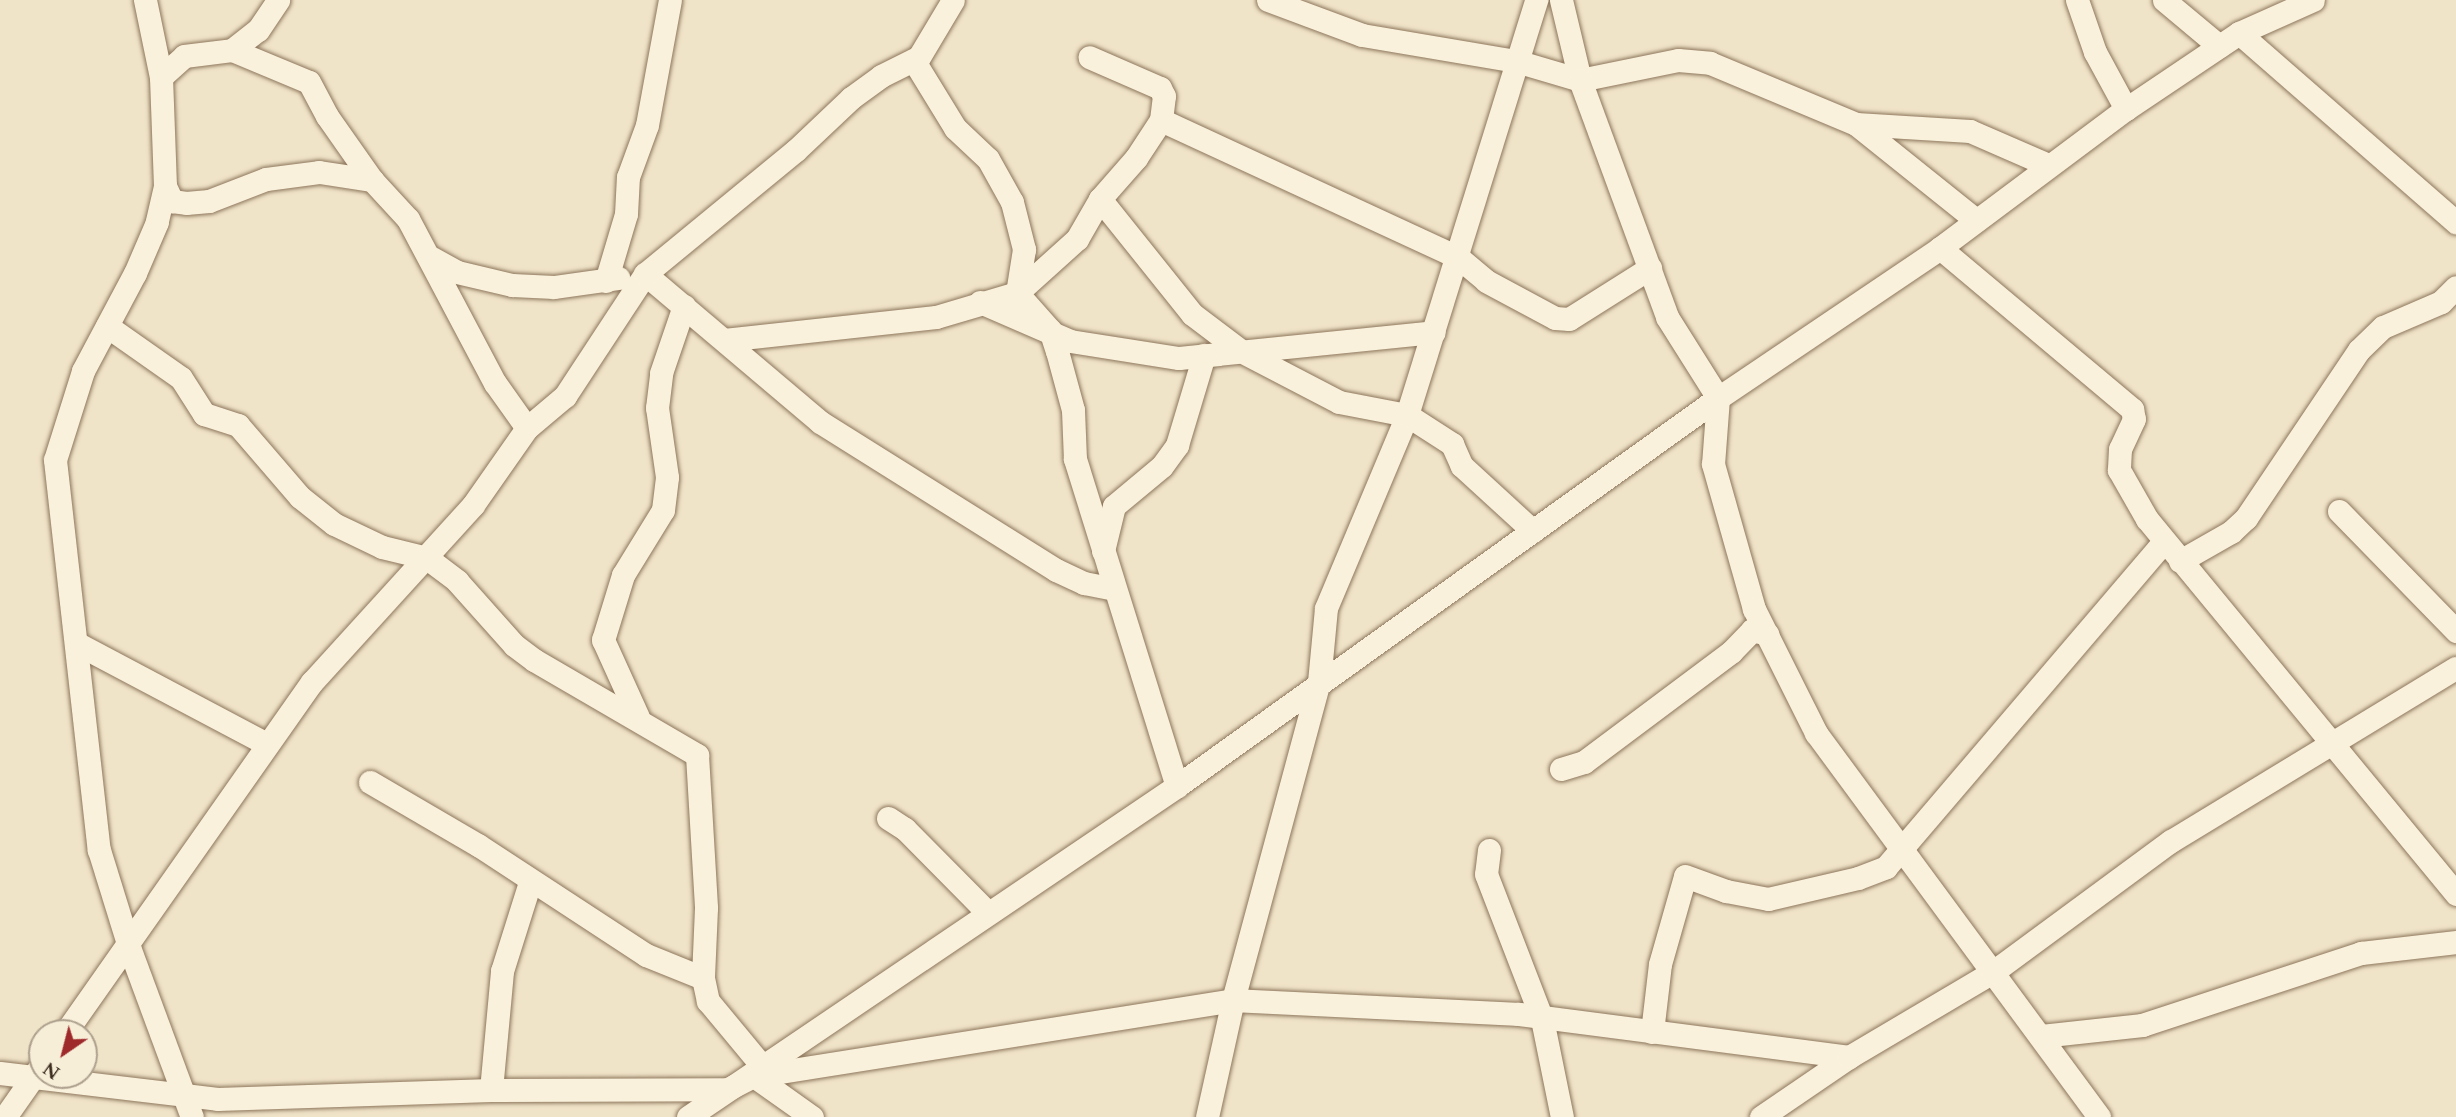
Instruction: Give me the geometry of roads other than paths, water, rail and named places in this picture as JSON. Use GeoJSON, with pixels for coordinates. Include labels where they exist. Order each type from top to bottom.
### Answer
{"type":"FeatureCollection","features":[{"type":"Feature","properties":{"kind":"street"},"geometry":{"type":"LineString","coordinates":[[145,0],[161,77],[165,186],[157,222],[69,407],[55,460],[99,850],[129,947],[192,1117]]}},
{"type":"Feature","properties":{"kind":"street"},"geometry":{"type":"LineString","coordinates":[[232,50],[258,30],[278,0]]}},
{"type":"Feature","properties":{"kind":"street"},"geometry":{"type":"LineString","coordinates":[[606,281],[626,215],[628,177],[653,98],[670,0]]}},
{"type":"Feature","properties":{"kind":"street"},"geometry":{"type":"LineString","coordinates":[[75,1019],[129,947],[265,743],[312,682],[473,505],[527,428],[565,396],[645,274],[795,151],[851,99],[881,76],[914,61],[931,41],[953,0]]}},
{"type":"Feature","properties":{"kind":"street"},"geometry":{"type":"LineString","coordinates":[[1268,0],[1362,35],[1516,61],[1580,80],[1678,60],[1710,63],[1856,124],[1976,220]]}},
{"type":"Feature","properties":{"kind":"street"},"geometry":{"type":"LineString","coordinates":[[1207,1117],[1233,1000],[1320,682],[1326,608],[1407,415],[1459,258],[1536,0]]}},
{"type":"Feature","properties":{"kind":"street"},"geometry":{"type":"LineString","coordinates":[[1561,0],[1580,80],[1667,317],[1718,398],[1713,464],[1754,609],[1816,733],[1904,848],[2099,1117]]}},
{"type":"Feature","properties":{"kind":"street"},"geometry":{"type":"LineString","coordinates":[[2077,0],[2095,52],[2126,109]]}},
{"type":"Feature","properties":{"kind":"street"},"geometry":{"type":"LineString","coordinates":[[2164,0],[2219,46]]}},
{"type":"Feature","properties":{"kind":"street"},"geometry":{"type":"LineString","coordinates":[[688,1117],[1177,786],[1718,398],[1940,248],[2046,164],[2126,109],[2239,33],[2314,0]]}},
{"type":"Feature","properties":{"kind":"street"},"geometry":{"type":"LineString","coordinates":[[2239,33],[2456,222]]}},
{"type":"Feature","properties":{"kind":"street"},"geometry":{"type":"LineString","coordinates":[[161,77],[184,56],[232,50],[309,82],[372,180],[408,219],[432,258],[468,336],[527,428]]}},
{"type":"Feature","properties":{"kind":"street"},"geometry":{"type":"LineString","coordinates":[[724,340],[936,317],[1017,293],[1076,239],[1100,199],[1128,169],[1161,120],[1164,96],[1160,88],[1089,57]]}},
{"type":"Feature","properties":{"kind":"street"},"geometry":{"type":"LineString","coordinates":[[914,61],[955,128],[988,159],[1012,202],[1024,249],[1017,293]]}},
{"type":"Feature","properties":{"kind":"street"},"geometry":{"type":"LineString","coordinates":[[1161,120],[1459,258],[1486,281],[1555,318],[1569,319],[1650,268]]}},
{"type":"Feature","properties":{"kind":"street"},"geometry":{"type":"LineString","coordinates":[[1856,124],[1970,131],[2046,164]]}},
{"type":"Feature","properties":{"kind":"street"},"geometry":{"type":"LineString","coordinates":[[165,186],[172,201],[187,203],[209,201],[266,179],[320,173],[372,180]]}},
{"type":"Feature","properties":{"kind":"street"},"geometry":{"type":"LineString","coordinates":[[1100,199],[1192,314],[1241,351],[1339,402],[1407,415],[1452,444],[1462,466],[1534,531]]}},
{"type":"Feature","properties":{"kind":"street"},"geometry":{"type":"LineString","coordinates":[[1940,248],[2132,410],[2134,419],[2120,449],[2119,470],[2164,541],[2456,894]]}},
{"type":"Feature","properties":{"kind":"street"},"geometry":{"type":"LineString","coordinates":[[432,258],[457,272],[512,285],[554,287],[645,274],[820,422],[1056,570],[1084,583],[1114,589]]}},
{"type":"Feature","properties":{"kind":"street"},"geometry":{"type":"LineString","coordinates":[[2180,561],[2231,532],[2246,518],[2359,350],[2383,327],[2441,302],[2456,287]]}},
{"type":"Feature","properties":{"kind":"street"},"geometry":{"type":"LineString","coordinates":[[1017,293],[1050,330],[1073,410],[1075,459],[1102,554],[1177,786]]}},
{"type":"Feature","properties":{"kind":"street"},"geometry":{"type":"LineString","coordinates":[[981,302],[1070,341],[1111,350],[1179,358],[1434,332]]}},
{"type":"Feature","properties":{"kind":"street"},"geometry":{"type":"LineString","coordinates":[[638,717],[603,640],[623,575],[663,510],[667,477],[657,408],[661,373],[684,306]]}},
{"type":"Feature","properties":{"kind":"street"},"geometry":{"type":"LineString","coordinates":[[107,326],[181,378],[204,414],[238,425],[300,497],[334,523],[382,547],[427,558],[457,581],[514,645],[638,717],[697,755],[706,908],[703,978],[708,1001],[758,1071],[812,1117]]}},
{"type":"Feature","properties":{"kind":"street"},"geometry":{"type":"LineString","coordinates":[[1102,554],[1114,506],[1162,466],[1177,445],[1205,355]]}},
{"type":"Feature","properties":{"kind":"street"},"geometry":{"type":"LineString","coordinates":[[2339,511],[2456,631]]}},
{"type":"Feature","properties":{"kind":"street"},"geometry":{"type":"LineString","coordinates":[[1652,1032],[1660,964],[1685,876],[1726,891],[1768,899],[1858,878],[1885,867],[2164,541]]}},
{"type":"Feature","properties":{"kind":"street"},"geometry":{"type":"LineString","coordinates":[[1560,769],[1584,762],[1731,652],[1752,630],[1767,634]]}},
{"type":"Feature","properties":{"kind":"street"},"geometry":{"type":"LineString","coordinates":[[76,643],[265,743]]}},
{"type":"Feature","properties":{"kind":"street"},"geometry":{"type":"LineString","coordinates":[[1761,1117],[1849,1057],[1993,972],[2171,841],[2456,668]]}},
{"type":"Feature","properties":{"kind":"street"},"geometry":{"type":"LineString","coordinates":[[370,782],[478,845],[530,882],[646,955],[703,978]]}},
{"type":"Feature","properties":{"kind":"street"},"geometry":{"type":"LineString","coordinates":[[888,818],[905,829],[988,913]]}},
{"type":"Feature","properties":{"kind":"street"},"geometry":{"type":"LineString","coordinates":[[1489,850],[1486,874],[1542,1019],[1562,1117]]}},
{"type":"Feature","properties":{"kind":"street"},"geometry":{"type":"LineString","coordinates":[[491,1090],[502,971],[530,882]]}},
{"type":"Feature","properties":{"kind":"street"},"geometry":{"type":"LineString","coordinates":[[2040,1036],[2142,1025],[2361,953],[2456,942]]}},
{"type":"Feature","properties":{"kind":"street"},"geometry":{"type":"LineString","coordinates":[[758,1071],[1233,1000],[1542,1019],[1849,1057]]}},
{"type":"Feature","properties":{"kind":"street"},"geometry":{"type":"LineString","coordinates":[[0,1073],[28,1071]]}},
{"type":"Feature","properties":{"kind":"street"},"geometry":{"type":"LineString","coordinates":[[98,1080],[217,1099],[491,1090],[728,1089]]}},
{"type":"Feature","properties":{"kind":"street"},"geometry":{"type":"LineString","coordinates":[[5,1117],[28,1084]]}}]}
